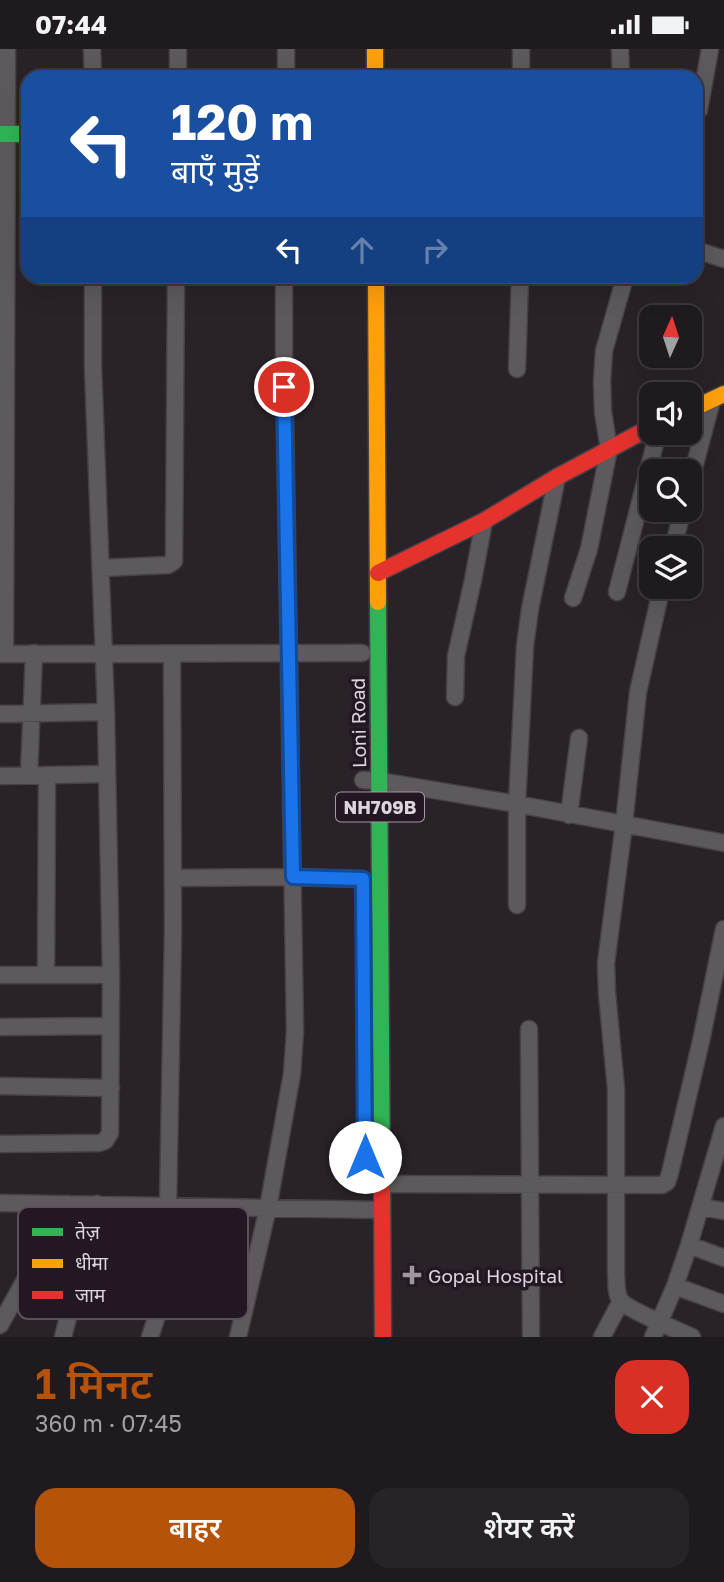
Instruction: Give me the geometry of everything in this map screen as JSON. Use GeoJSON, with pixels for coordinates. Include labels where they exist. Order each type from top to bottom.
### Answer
{"type":"FeatureCollection","features":[{"type":"Feature","properties":{"kind":"main road"},"geometry":{"type":"LineString","coordinates":[[375,49],[375,70]]}},
{"type":"Feature","properties":{"kind":"main road"},"geometry":{"type":"LineString","coordinates":[[3,134],[21,134]]}},
{"type":"Feature","properties":{"kind":"main road","name":"Loni Road"},"geometry":{"type":"LineString","coordinates":[[376,284],[383,1337]]}},
{"type":"Feature","properties":{"kind":"main road"},"geometry":{"type":"LineString","coordinates":[[702,404],[718,397]]}},
{"type":"Feature","properties":{"kind":"main road"},"geometry":{"type":"LineString","coordinates":[[378,573],[484,521],[557,477],[639,434]]}},
{"type":"Feature","properties":{"kind":"main road"},"geometry":{"type":"LineString","coordinates":[[365,1177],[365,1216]]}},
{"type":"Feature","properties":{"kind":"street"},"geometry":{"type":"LineString","coordinates":[[6,49],[3,134],[2,654],[362,653]]}},
{"type":"Feature","properties":{"kind":"street"},"geometry":{"type":"LineString","coordinates":[[92,49],[93,70]]}},
{"type":"Feature","properties":{"kind":"street"},"geometry":{"type":"LineString","coordinates":[[178,49],[178,70]]}},
{"type":"Feature","properties":{"kind":"street"},"geometry":{"type":"LineString","coordinates":[[286,49],[286,70]]}},
{"type":"Feature","properties":{"kind":"street"},"geometry":{"type":"LineString","coordinates":[[521,49],[521,70]]}},
{"type":"Feature","properties":{"kind":"street"},"geometry":{"type":"LineString","coordinates":[[621,49],[621,70]]}},
{"type":"Feature","properties":{"kind":"street"},"geometry":{"type":"LineString","coordinates":[[703,88],[710,49]]}},
{"type":"Feature","properties":{"kind":"street"},"geometry":{"type":"LineString","coordinates":[[703,252],[724,259]]}},
{"type":"Feature","properties":{"kind":"street"},"geometry":{"type":"LineString","coordinates":[[0,1144],[99,1143],[105,1141],[110,1133],[111,975],[106,712],[93,367],[93,284]]}},
{"type":"Feature","properties":{"kind":"street"},"geometry":{"type":"LineString","coordinates":[[101,568],[168,565],[174,561],[176,284]]}},
{"type":"Feature","properties":{"kind":"street"},"geometry":{"type":"LineString","coordinates":[[248,1294],[268,1208],[292,1074],[295,1031],[284,284]]}},
{"type":"Feature","properties":{"kind":"street"},"geometry":{"type":"LineString","coordinates":[[517,369],[520,284]]}},
{"type":"Feature","properties":{"kind":"street"},"geometry":{"type":"LineString","coordinates":[[573,598],[589,548],[608,449],[603,358],[623,284]]}},
{"type":"Feature","properties":{"kind":"street"},"geometry":{"type":"LineString","coordinates":[[698,459],[718,397]]}},
{"type":"Feature","properties":{"kind":"street"},"geometry":{"type":"LineString","coordinates":[[617,592],[656,445]]}},
{"type":"Feature","properties":{"kind":"street"},"geometry":{"type":"LineString","coordinates":[[517,905],[517,804],[525,646],[557,477]]}},
{"type":"Feature","properties":{"kind":"street"},"geometry":{"type":"LineString","coordinates":[[454,697],[456,656],[484,521]]}},
{"type":"Feature","properties":{"kind":"street"},"geometry":{"type":"LineString","coordinates":[[660,599],[638,692],[607,963],[607,993],[616,1089],[616,1273],[621,1301],[692,1337]]}},
{"type":"Feature","properties":{"kind":"street"},"geometry":{"type":"LineString","coordinates":[[29,775],[34,653]]}},
{"type":"Feature","properties":{"kind":"street"},"geometry":{"type":"LineString","coordinates":[[168,1206],[173,878],[172,654]]}},
{"type":"Feature","properties":{"kind":"street"},"geometry":{"type":"LineString","coordinates":[[0,714],[106,712]]}},
{"type":"Feature","properties":{"kind":"street"},"geometry":{"type":"LineString","coordinates":[[569,815],[579,738]]}},
{"type":"Feature","properties":{"kind":"street"},"geometry":{"type":"LineString","coordinates":[[0,776],[107,774]]}},
{"type":"Feature","properties":{"kind":"street"},"geometry":{"type":"LineString","coordinates":[[46,974],[47,775]]}},
{"type":"Feature","properties":{"kind":"street"},"geometry":{"type":"LineString","coordinates":[[363,780],[517,804],[724,843]]}},
{"type":"Feature","properties":{"kind":"street"},"geometry":{"type":"LineString","coordinates":[[173,878],[363,879]]}},
{"type":"Feature","properties":{"kind":"street"},"geometry":{"type":"LineString","coordinates":[[365,1177],[382,1185],[655,1186],[667,1182],[701,1041],[724,929]]}},
{"type":"Feature","properties":{"kind":"street"},"geometry":{"type":"LineString","coordinates":[[0,975],[111,975]]}},
{"type":"Feature","properties":{"kind":"street"},"geometry":{"type":"LineString","coordinates":[[0,1027],[111,1026]]}},
{"type":"Feature","properties":{"kind":"street"},"geometry":{"type":"LineString","coordinates":[[529,1029],[531,1337]]}},
{"type":"Feature","properties":{"kind":"street"},"geometry":{"type":"LineString","coordinates":[[0,1086],[111,1088]]}},
{"type":"Feature","properties":{"kind":"street"},"geometry":{"type":"LineString","coordinates":[[653,1337],[689,1245],[724,1126]]}},
{"type":"Feature","properties":{"kind":"street"},"geometry":{"type":"LineString","coordinates":[[0,1203],[218,1207]]}},
{"type":"Feature","properties":{"kind":"street"},"geometry":{"type":"LineString","coordinates":[[701,1207],[724,1212]]}},
{"type":"Feature","properties":{"kind":"street"},"geometry":{"type":"LineString","coordinates":[[248,1208],[365,1216],[382,1210]]}},
{"type":"Feature","properties":{"kind":"street"},"geometry":{"type":"LineString","coordinates":[[689,1245],[724,1258]]}},
{"type":"Feature","properties":{"kind":"street"},"geometry":{"type":"LineString","coordinates":[[675,1286],[724,1304]]}},
{"type":"Feature","properties":{"kind":"street"},"geometry":{"type":"LineString","coordinates":[[0,1325],[18,1292]]}},
{"type":"Feature","properties":{"kind":"street"},"geometry":{"type":"LineString","coordinates":[[602,1337],[621,1301]]}},
{"type":"Feature","properties":{"kind":"street"},"geometry":{"type":"LineString","coordinates":[[63,1337],[68,1319]]}},
{"type":"Feature","properties":{"kind":"street"},"geometry":{"type":"LineString","coordinates":[[150,1337],[156,1319]]}},
{"type":"Feature","properties":{"kind":"street"},"geometry":{"type":"LineString","coordinates":[[238,1337],[242,1319]]}},
{"type":"Feature","properties":{"kind":"traffic: fast"},"geometry":{"type":"LineString","coordinates":[[0,134],[21,134]]}},
{"type":"Feature","properties":{"kind":"traffic: fast"},"geometry":{"type":"LineString","coordinates":[[378,602],[382,1184]]}},
{"type":"Feature","properties":{"kind":"traffic: slow"},"geometry":{"type":"LineString","coordinates":[[375,49],[375,70]]}},
{"type":"Feature","properties":{"kind":"traffic: slow"},"geometry":{"type":"LineString","coordinates":[[376,284],[378,602]]}},
{"type":"Feature","properties":{"kind":"traffic: slow"},"geometry":{"type":"LineString","coordinates":[[702,404],[724,394]]}},
{"type":"Feature","properties":{"kind":"traffic: jam"},"geometry":{"type":"LineString","coordinates":[[378,573],[484,521],[557,477],[639,433]]}},
{"type":"Feature","properties":{"kind":"traffic: jam"},"geometry":{"type":"LineString","coordinates":[[382,1184],[383,1337]]}},
{"type":"Feature","properties":{"kind":"place","name":"Gopal Hospital"},"geometry":{"type":"Point","coordinates":[412,1275]}},
{"type":"Feature","properties":{"kind":"route"},"geometry":{"type":"LineString","coordinates":[[284,387],[293,877],[363,879],[365,1157]]}}]}
